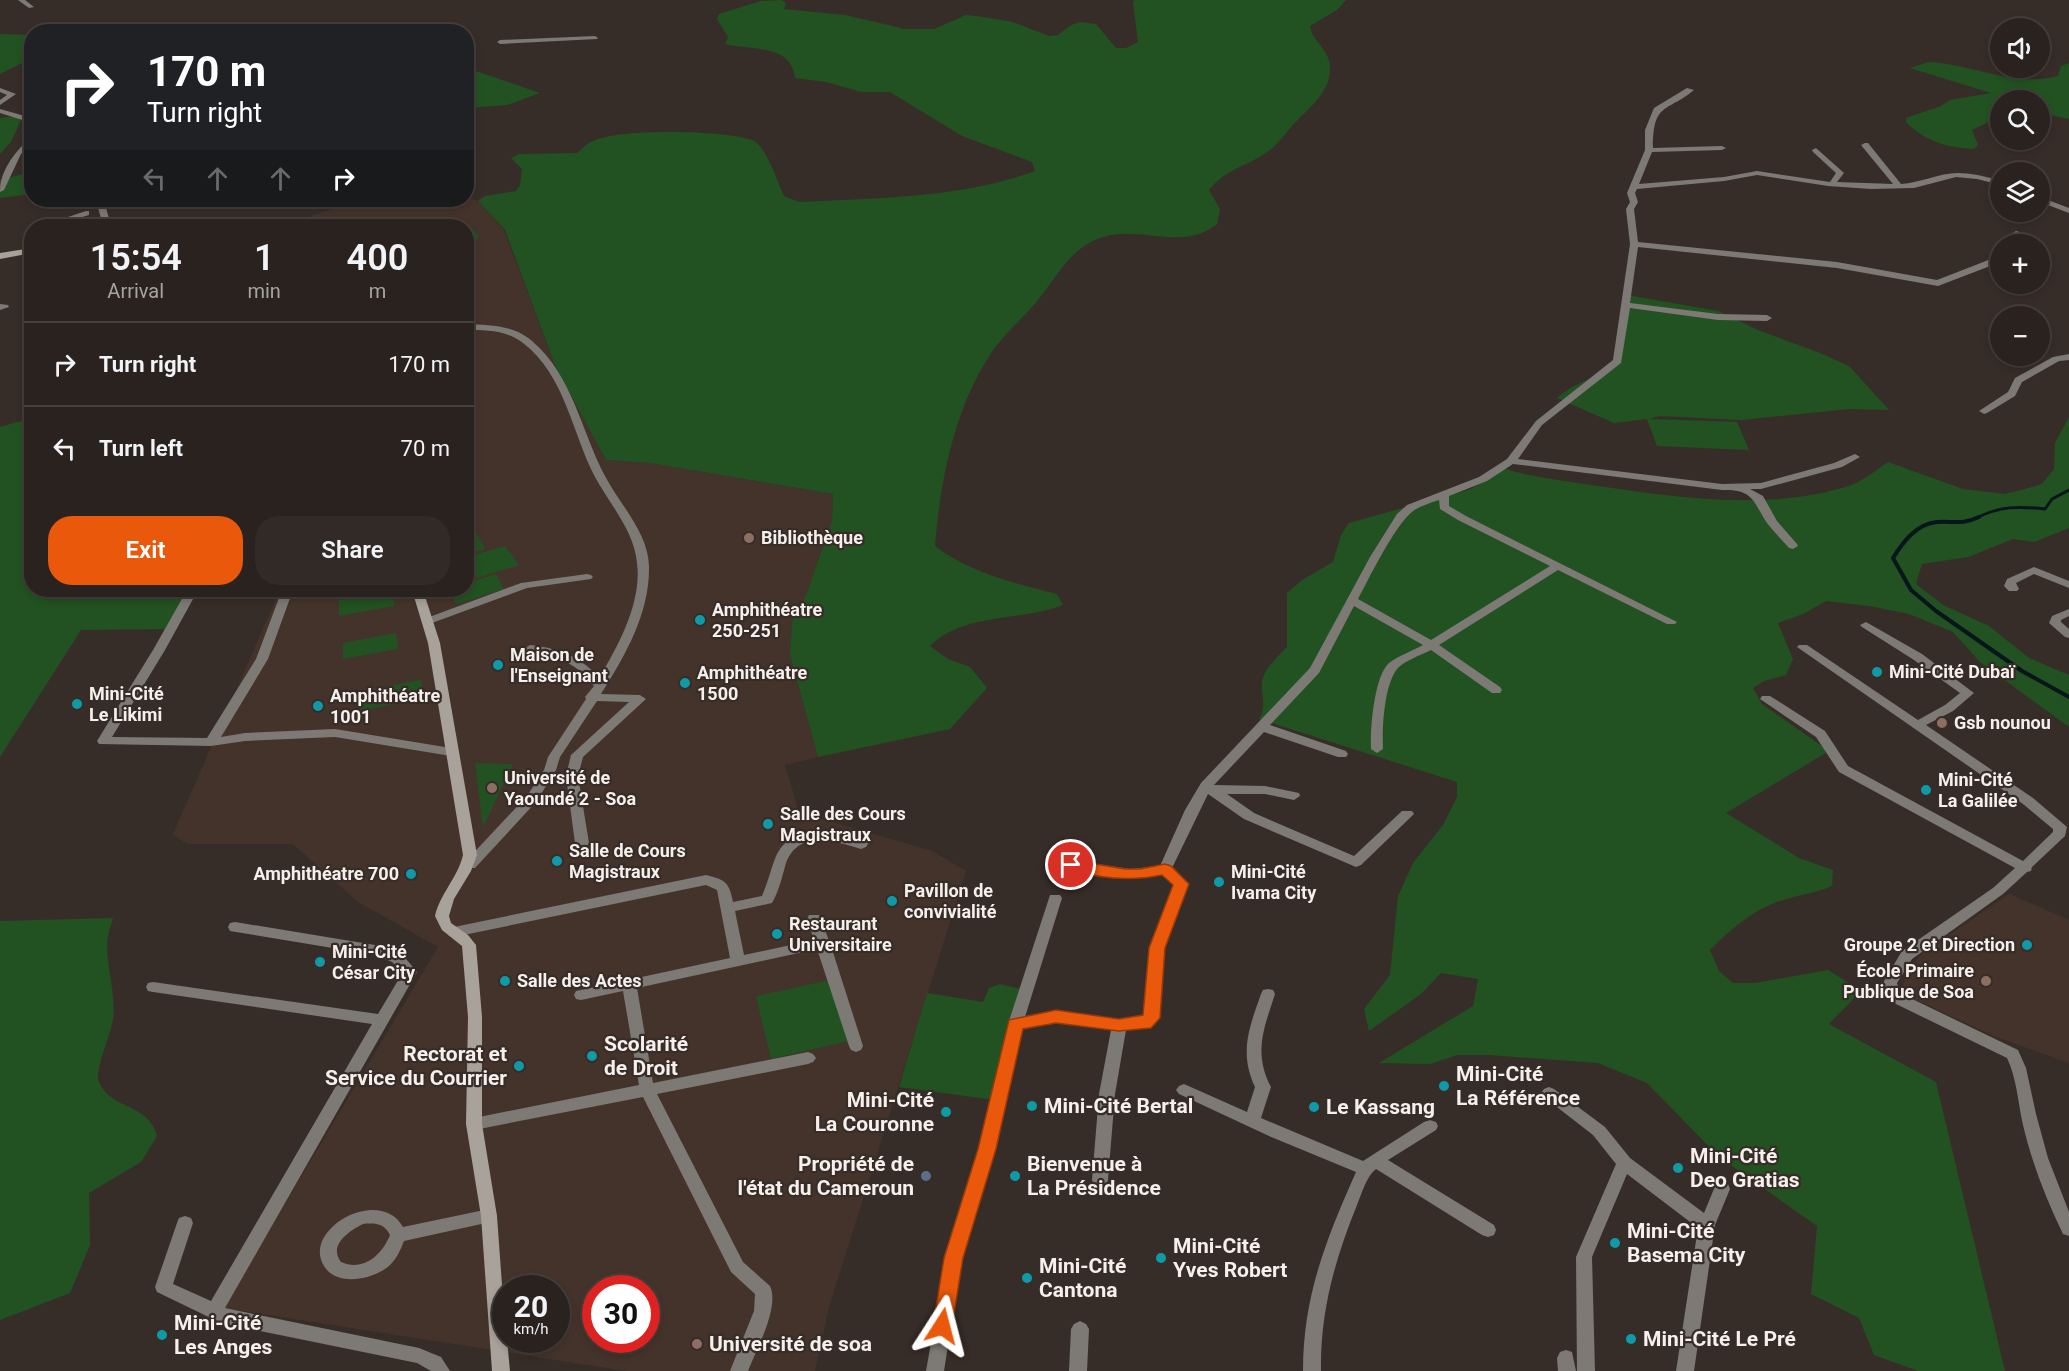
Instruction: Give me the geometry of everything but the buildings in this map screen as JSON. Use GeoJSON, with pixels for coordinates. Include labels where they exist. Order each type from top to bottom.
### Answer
{"type":"FeatureCollection","features":[{"type":"Feature","properties":{"kind":"street"},"geometry":{"type":"LineString","coordinates":[[21,0],[31,7]]}},
{"type":"Feature","properties":{"kind":"street"},"geometry":{"type":"LineString","coordinates":[[500,42],[595,38]]}},
{"type":"Feature","properties":{"kind":"street"},"geometry":{"type":"LineString","coordinates":[[0,90],[12,94],[0,104]]}},
{"type":"Feature","properties":{"kind":"street"},"geometry":{"type":"LineString","coordinates":[[1165,869],[1184,825],[1210,788],[1262,727],[1316,670],[1375,557],[1401,516],[1410,507],[1444,496],[1492,475],[1511,461],[1539,423],[1618,361],[1634,244],[1630,209],[1634,202],[1633,188],[1649,150],[1649,130],[1658,108],[1690,90]]}},
{"type":"Feature","properties":{"kind":"street"},"geometry":{"type":"LineString","coordinates":[[0,111],[24,118]]}},
{"type":"Feature","properties":{"kind":"street"},"geometry":{"type":"LineString","coordinates":[[1865,145],[1899,187]]}},
{"type":"Feature","properties":{"kind":"street"},"geometry":{"type":"LineString","coordinates":[[0,190],[18,153],[24,148]]}},
{"type":"Feature","properties":{"kind":"street"},"geometry":{"type":"LineString","coordinates":[[1649,150],[1722,148]]}},
{"type":"Feature","properties":{"kind":"street"},"geometry":{"type":"LineString","coordinates":[[1816,150],[1840,174],[1832,184]]}},
{"type":"Feature","properties":{"kind":"street"},"geometry":{"type":"LineString","coordinates":[[1633,188],[1724,179],[1757,173],[1832,184],[1899,187],[1925,184],[1956,175],[1990,180]]}},
{"type":"Feature","properties":{"kind":"street"},"geometry":{"type":"LineString","coordinates":[[2050,205],[2066,212]]}},
{"type":"Feature","properties":{"kind":"street"},"geometry":{"type":"LineString","coordinates":[[66,219],[86,213]]}},
{"type":"Feature","properties":{"kind":"street"},"geometry":{"type":"LineString","coordinates":[[1634,244],[1836,265],[1943,283],[1995,261],[2001,244],[2019,233]]}},
{"type":"Feature","properties":{"kind":"street"},"geometry":{"type":"LineString","coordinates":[[1,254],[24,251]]}},
{"type":"Feature","properties":{"kind":"street"},"geometry":{"type":"LineString","coordinates":[[1626,305],[1718,317],[1767,318]]}},
{"type":"Feature","properties":{"kind":"street"},"geometry":{"type":"LineString","coordinates":[[474,328],[513,332],[541,355],[569,404],[593,464],[637,539],[643,577],[638,607],[623,645],[554,757],[552,769],[511,822],[470,865],[445,903],[442,915],[444,923],[469,945],[475,1017],[474,1124],[489,1216],[501,1371]]}},
{"type":"Feature","properties":{"kind":"street"},"geometry":{"type":"LineString","coordinates":[[1984,411],[2012,394],[2018,380],[2056,359],[2069,357]]}},
{"type":"Feature","properties":{"kind":"street"},"geometry":{"type":"LineString","coordinates":[[1511,461],[1683,484],[1737,487],[1761,486],[1838,465],[1855,457]]}},
{"type":"Feature","properties":{"kind":"street"},"geometry":{"type":"LineString","coordinates":[[1737,487],[1759,498],[1772,522],[1793,546]]}},
{"type":"Feature","properties":{"kind":"street"},"geometry":{"type":"LineString","coordinates":[[1444,496],[1444,507],[1462,518],[1671,622]]}},
{"type":"Feature","properties":{"kind":"street"},"geometry":{"type":"LineString","coordinates":[[1377,749],[1376,729],[1384,686],[1393,666],[1431,645],[1557,566]]}},
{"type":"Feature","properties":{"kind":"street"},"geometry":{"type":"LineString","coordinates":[[2013,589],[2010,586],[2011,581],[2034,570],[2069,585]]}},
{"type":"Feature","properties":{"kind":"street"},"geometry":{"type":"LineString","coordinates":[[428,621],[525,585],[587,577]]}},
{"type":"Feature","properties":{"kind":"street"},"geometry":{"type":"LineString","coordinates":[[188,597],[159,650],[103,741],[211,742],[245,737],[335,733],[451,752]]}},
{"type":"Feature","properties":{"kind":"street"},"geometry":{"type":"LineString","coordinates":[[211,742],[262,659],[285,597]]}},
{"type":"Feature","properties":{"kind":"street"},"geometry":{"type":"LineString","coordinates":[[419,597],[428,621],[467,830],[470,865]]}},
{"type":"Feature","properties":{"kind":"street"},"geometry":{"type":"LineString","coordinates":[[1353,601],[1431,645],[1496,690]]}},
{"type":"Feature","properties":{"kind":"street"},"geometry":{"type":"LineString","coordinates":[[2069,612],[2056,618],[2055,623],[2069,635]]}},
{"type":"Feature","properties":{"kind":"street"},"geometry":{"type":"LineString","coordinates":[[1866,625],[1918,657],[1968,693],[1949,708],[1917,725]]}},
{"type":"Feature","properties":{"kind":"street"},"geometry":{"type":"LineString","coordinates":[[1803,647],[2028,801],[2060,827],[2060,833],[2026,868],[1978,906],[1907,955],[1890,983],[1892,993],[1901,1000],[2013,1054],[2018,1062],[2028,1113],[2042,1162],[2069,1229]]}},
{"type":"Feature","properties":{"kind":"street"},"geometry":{"type":"LineString","coordinates":[[530,649],[555,651],[588,670],[599,685]]}},
{"type":"Feature","properties":{"kind":"street"},"geometry":{"type":"LineString","coordinates":[[582,843],[572,776],[578,755],[640,699],[591,698]]}},
{"type":"Feature","properties":{"kind":"street"},"geometry":{"type":"LineString","coordinates":[[1767,699],[1821,734],[1843,769],[2026,868]]}},
{"type":"Feature","properties":{"kind":"street"},"geometry":{"type":"LineString","coordinates":[[1262,727],[1342,754]]}},
{"type":"Feature","properties":{"kind":"street"},"geometry":{"type":"LineString","coordinates":[[1210,788],[1259,790],[1294,796]]}},
{"type":"Feature","properties":{"kind":"street"},"geometry":{"type":"LineString","coordinates":[[1210,788],[1249,816],[1356,862],[1407,814]]}},
{"type":"Feature","properties":{"kind":"street"},"geometry":{"type":"LineString","coordinates":[[728,908],[767,900],[784,853],[791,845],[806,838],[836,835],[861,844]]}},
{"type":"Feature","properties":{"kind":"street"},"geometry":{"type":"LineString","coordinates":[[1071,865],[1140,875],[1165,869]]}},
{"type":"Feature","properties":{"kind":"street"},"geometry":{"type":"LineString","coordinates":[[1015,1024],[1056,1017],[1119,1025],[1145,1024],[1152,1018],[1157,948],[1181,884],[1165,869]]}},
{"type":"Feature","properties":{"kind":"street"},"geometry":{"type":"LineString","coordinates":[[454,932],[706,880],[723,888],[738,961]]}},
{"type":"Feature","properties":{"kind":"street"},"geometry":{"type":"LineString","coordinates":[[935,1371],[954,1258],[987,1149],[1015,1024],[1055,898]]}},
{"type":"Feature","properties":{"kind":"street"},"geometry":{"type":"LineString","coordinates":[[814,919],[856,1046]]}},
{"type":"Feature","properties":{"kind":"street"},"geometry":{"type":"LineString","coordinates":[[214,1311],[410,972],[402,960],[389,952],[235,927]]}},
{"type":"Feature","properties":{"kind":"street"},"geometry":{"type":"LineString","coordinates":[[581,995],[823,943]]}},
{"type":"Feature","properties":{"kind":"street"},"geometry":{"type":"LineString","coordinates":[[628,986],[647,1090],[737,1267],[764,1291],[763,1311],[739,1371]]}},
{"type":"Feature","properties":{"kind":"street"},"geometry":{"type":"LineString","coordinates":[[153,987],[382,1020]]}},
{"type":"Feature","properties":{"kind":"street"},"geometry":{"type":"LineString","coordinates":[[1252,1121],[1263,1087],[1255,1071],[1256,1030],[1268,993]]}},
{"type":"Feature","properties":{"kind":"street"},"geometry":{"type":"LineString","coordinates":[[1100,1180],[1107,1094],[1119,1025]]}},
{"type":"Feature","properties":{"kind":"street"},"geometry":{"type":"LineString","coordinates":[[474,1124],[808,1058]]}},
{"type":"Feature","properties":{"kind":"street"},"geometry":{"type":"LineString","coordinates":[[1184,1090],[1252,1121],[1370,1165],[1488,1230]]}},
{"type":"Feature","properties":{"kind":"street"},"geometry":{"type":"LineString","coordinates":[[1549,1093],[1599,1131],[1624,1163],[1707,1225]]}},
{"type":"Feature","properties":{"kind":"street"},"geometry":{"type":"LineString","coordinates":[[1312,1371],[1311,1323],[1317,1293],[1370,1165],[1430,1126]]}},
{"type":"Feature","properties":{"kind":"street"},"geometry":{"type":"LineString","coordinates":[[1586,1371],[1584,1257],[1624,1163]]}},
{"type":"Feature","properties":{"kind":"street"},"geometry":{"type":"LineString","coordinates":[[1685,1371],[1707,1225],[1722,1189]]}},
{"type":"Feature","properties":{"kind":"street"},"geometry":{"type":"LineString","coordinates":[[398,1235],[489,1216]]}},
{"type":"Feature","properties":{"kind":"street"},"geometry":{"type":"LineString","coordinates":[[185,1223],[163,1287],[221,1316],[418,1356],[435,1363],[441,1371]]}},
{"type":"Feature","properties":{"kind":"street"},"geometry":{"type":"LineString","coordinates":[[1078,1371],[1080,1329]]}},
{"type":"Feature","properties":{"kind":"shaded area","name":"Université de Yaoundé 2 - Soa"},"geometry":{"type":"Polygon","coordinates":[[[474,200],[478,201],[504,230],[556,368],[606,460],[650,463],[833,494],[832,521],[806,595],[792,622],[790,655],[818,757],[785,765],[799,812],[932,851],[966,871],[829,1307],[815,1371],[626,1371],[511,1353],[570,1353],[570,1275],[492,1275],[492,1350],[223,1308],[438,947],[358,902],[293,844],[187,844],[173,834],[277,597],[474,597],[474,219],[304,219],[338,207],[474,207],[474,200]]]}},
{"type":"Feature","properties":{"kind":"shaded area","name":"École Primaire Publique de Soa"},"geometry":{"type":"Polygon","coordinates":[[[2009,894],[2069,920],[2069,1063],[1994,1036],[1901,993],[1907,970],[1923,953],[2009,894]]]}},
{"type":"Feature","properties":{"kind":"green space"},"geometry":{"type":"Polygon","coordinates":[[[781,0],[786,3],[784,9],[845,15],[905,29],[934,29],[966,15],[1013,22],[1049,36],[1058,35],[1071,25],[1081,22],[1096,24],[1116,48],[1126,48],[1138,42],[1133,2],[1135,0],[1346,0],[1337,10],[1310,26],[1314,37],[1329,60],[1330,75],[1323,92],[1273,148],[1231,171],[1209,190],[1220,209],[1217,224],[1204,232],[1190,236],[1117,234],[1092,241],[1068,261],[1035,304],[1000,342],[976,379],[966,401],[951,448],[941,497],[935,546],[978,570],[1057,594],[1063,605],[959,628],[944,635],[930,646],[948,659],[970,667],[987,688],[950,729],[818,757],[790,655],[792,622],[806,595],[832,521],[833,494],[650,463],[606,460],[556,368],[505,230],[478,201],[485,196],[516,191],[520,185],[522,169],[511,158],[519,154],[577,153],[589,143],[604,137],[623,134],[698,133],[741,137],[754,141],[767,158],[784,196],[799,202],[889,198],[949,192],[1007,180],[1035,171],[1032,162],[962,136],[890,92],[861,92],[826,82],[795,78],[792,67],[778,54],[769,50],[725,44],[728,37],[717,19],[719,14],[761,1],[781,0]]]}},
{"type":"Feature","properties":{"kind":"green space"},"geometry":{"type":"Polygon","coordinates":[[[0,34],[24,35],[24,62],[0,74],[0,34]]]}},
{"type":"Feature","properties":{"kind":"green space"},"geometry":{"type":"Polygon","coordinates":[[[1929,62],[1990,73],[1990,78],[2042,79],[2058,76],[2061,66],[2069,63],[2069,119],[2050,115],[2050,90],[1990,90],[1990,93],[1910,68],[1929,62]]]}},
{"type":"Feature","properties":{"kind":"green space"},"geometry":{"type":"Polygon","coordinates":[[[474,70],[540,93],[507,105],[474,107],[474,70]]]}},
{"type":"Feature","properties":{"kind":"green space"},"geometry":{"type":"Polygon","coordinates":[[[1990,93],[1990,121],[1972,130],[1978,145],[1974,149],[1955,147],[1929,139],[1906,122],[1906,118],[1941,106],[1950,100],[1990,93]]]}},
{"type":"Feature","properties":{"kind":"green space"},"geometry":{"type":"Polygon","coordinates":[[[16,116],[21,120],[11,142],[0,154],[0,118],[16,116]]]}},
{"type":"Feature","properties":{"kind":"green space"},"geometry":{"type":"Polygon","coordinates":[[[24,174],[24,195],[0,198],[0,180],[24,174]]]}},
{"type":"Feature","properties":{"kind":"green space"},"geometry":{"type":"Polygon","coordinates":[[[436,217],[445,219],[406,219],[436,217]]]}},
{"type":"Feature","properties":{"kind":"green space"},"geometry":{"type":"Polygon","coordinates":[[[474,231],[479,236],[474,246],[474,231]]]}},
{"type":"Feature","properties":{"kind":"green space"},"geometry":{"type":"Polygon","coordinates":[[[1627,295],[1718,311],[1758,330],[1820,353],[1849,366],[1889,410],[1849,409],[1741,420],[1659,416],[1650,419],[1737,422],[1749,450],[1657,446],[1647,419],[1614,423],[1557,398],[1611,366],[1617,358],[1622,348],[1626,328],[1627,295]]]}},
{"type":"Feature","properties":{"kind":"green space"},"geometry":{"type":"Polygon","coordinates":[[[2069,417],[2069,528],[2034,542],[2013,539],[1968,557],[1922,564],[1916,584],[1943,605],[1989,626],[2029,658],[2069,675],[2069,727],[1980,662],[1953,632],[1909,614],[1826,601],[1803,614],[1778,623],[1793,659],[1786,675],[1764,681],[1753,688],[1762,704],[1829,751],[1726,813],[1799,858],[1833,870],[1832,886],[1765,907],[1745,919],[1727,934],[1710,950],[1719,971],[1733,983],[1755,983],[1828,970],[1861,991],[1829,1024],[1936,1082],[2005,1371],[1918,1371],[1874,1355],[1859,1318],[1811,1294],[1817,1226],[1718,1156],[1647,1083],[1598,1063],[1489,1055],[1457,1055],[1430,1064],[1379,1063],[1473,1006],[1478,979],[1441,973],[1421,994],[1369,1031],[1364,1009],[1390,975],[1398,896],[1413,863],[1443,825],[1457,797],[1457,782],[1259,719],[1263,705],[1262,682],[1268,668],[1287,647],[1287,593],[1302,580],[1333,562],[1341,535],[1349,523],[1471,489],[1503,468],[1550,479],[1660,495],[1756,500],[1818,494],[1849,486],[1888,462],[1963,489],[2004,494],[2042,484],[2054,469],[2055,443],[2069,417]]]}},
{"type":"Feature","properties":{"kind":"green space"},"geometry":{"type":"Polygon","coordinates":[[[24,420],[24,597],[188,597],[171,629],[81,630],[0,757],[0,427],[24,420]]]}},
{"type":"Feature","properties":{"kind":"green space"},"geometry":{"type":"Polygon","coordinates":[[[474,528],[485,549],[474,552],[474,528]]]}},
{"type":"Feature","properties":{"kind":"green space"},"geometry":{"type":"Polygon","coordinates":[[[505,546],[519,565],[474,579],[474,555],[505,546]]]}},
{"type":"Feature","properties":{"kind":"green space"},"geometry":{"type":"Polygon","coordinates":[[[496,574],[504,589],[456,604],[452,597],[474,597],[474,581],[496,574]]]}},
{"type":"Feature","properties":{"kind":"green space"},"geometry":{"type":"Polygon","coordinates":[[[357,597],[393,597],[394,606],[339,616],[339,600],[357,597]]]}},
{"type":"Feature","properties":{"kind":"green space"},"geometry":{"type":"Polygon","coordinates":[[[396,633],[398,649],[343,659],[343,643],[396,633]]]}},
{"type":"Feature","properties":{"kind":"green space"},"geometry":{"type":"Polygon","coordinates":[[[421,680],[423,699],[358,711],[357,692],[421,680]]]}},
{"type":"Feature","properties":{"kind":"green space"},"geometry":{"type":"Polygon","coordinates":[[[475,763],[513,764],[483,827],[475,763]]]}},
{"type":"Feature","properties":{"kind":"green space"},"geometry":{"type":"Polygon","coordinates":[[[113,918],[107,945],[113,1019],[99,1070],[99,1082],[112,1098],[146,1118],[153,1125],[157,1136],[141,1162],[89,1193],[90,1245],[70,1293],[0,1320],[0,921],[113,918]]]}},
{"type":"Feature","properties":{"kind":"green space"},"geometry":{"type":"Polygon","coordinates":[[[830,980],[848,1041],[771,1059],[756,996],[830,980]]]}},
{"type":"Feature","properties":{"kind":"green space"},"geometry":{"type":"Polygon","coordinates":[[[1000,984],[1020,989],[998,1063],[995,1100],[899,1087],[927,993],[983,1002],[989,988],[1000,984]]]}},
{"type":"Feature","properties":{"kind":"waterway"},"geometry":{"type":"LineString","coordinates":[[1976,518],[1993,511],[2010,508],[2045,509],[2052,499],[2069,490]]}},
{"type":"Feature","properties":{"kind":"waterway"},"geometry":{"type":"LineString","coordinates":[[1976,518],[1963,522],[1929,523],[1916,530],[1893,558],[1911,590],[1936,611],[2022,671],[2069,697]]}},
{"type":"Feature","properties":{"kind":"place","name":"Bibliothèque"},"geometry":{"type":"Point","coordinates":[749,538]}},
{"type":"Feature","properties":{"kind":"place","name":"Amphithéatre 250-251"},"geometry":{"type":"Point","coordinates":[700,620]}},
{"type":"Feature","properties":{"kind":"place","name":"Maison de l'Enseignant"},"geometry":{"type":"Point","coordinates":[498,665]}},
{"type":"Feature","properties":{"kind":"place","name":"Mini-Cité Dubaï"},"geometry":{"type":"Point","coordinates":[1877,672]}},
{"type":"Feature","properties":{"kind":"place","name":"Amphithéatre 1500"},"geometry":{"type":"Point","coordinates":[685,683]}},
{"type":"Feature","properties":{"kind":"place","name":"Mini-Cité Le Likimi"},"geometry":{"type":"Point","coordinates":[77,704]}},
{"type":"Feature","properties":{"kind":"place","name":"Amphithéatre 1001"},"geometry":{"type":"Point","coordinates":[318,706]}},
{"type":"Feature","properties":{"kind":"place","name":"Gsb nounou"},"geometry":{"type":"Point","coordinates":[1942,723]}},
{"type":"Feature","properties":{"kind":"place","name":"Université de Yaoundé 2 - Soa"},"geometry":{"type":"Point","coordinates":[492,788]}},
{"type":"Feature","properties":{"kind":"place","name":"Mini-Cité La Galilée"},"geometry":{"type":"Point","coordinates":[1926,790]}},
{"type":"Feature","properties":{"kind":"place","name":"Salle des Cours Magistraux"},"geometry":{"type":"Point","coordinates":[768,824]}},
{"type":"Feature","properties":{"kind":"place","name":"Salle de Cours Magistraux"},"geometry":{"type":"Point","coordinates":[557,861]}},
{"type":"Feature","properties":{"kind":"place","name":"Amphithéatre 700"},"geometry":{"type":"Point","coordinates":[411,874]}},
{"type":"Feature","properties":{"kind":"place","name":"Mini-Cité Ivama City"},"geometry":{"type":"Point","coordinates":[1219,882]}},
{"type":"Feature","properties":{"kind":"place","name":"Pavillon de convivialité"},"geometry":{"type":"Point","coordinates":[892,901]}},
{"type":"Feature","properties":{"kind":"place","name":"Restaurant Universitaire"},"geometry":{"type":"Point","coordinates":[777,934]}},
{"type":"Feature","properties":{"kind":"place","name":"Groupe 2 et Direction"},"geometry":{"type":"Point","coordinates":[2027,945]}},
{"type":"Feature","properties":{"kind":"place","name":"Mini-Cité César City"},"geometry":{"type":"Point","coordinates":[320,962]}},
{"type":"Feature","properties":{"kind":"place","name":"Salle des Actes"},"geometry":{"type":"Point","coordinates":[505,981]}},
{"type":"Feature","properties":{"kind":"place","name":"École Primaire Publique de Soa"},"geometry":{"type":"Point","coordinates":[1986,981]}},
{"type":"Feature","properties":{"kind":"place","name":"Scolarité de Droit"},"geometry":{"type":"Point","coordinates":[592,1056]}},
{"type":"Feature","properties":{"kind":"place","name":"Rectorat et Service du Courrier"},"geometry":{"type":"Point","coordinates":[519,1066]}},
{"type":"Feature","properties":{"kind":"place","name":"Mini-Cité La Référence"},"geometry":{"type":"Point","coordinates":[1444,1086]}},
{"type":"Feature","properties":{"kind":"place","name":"Mini-Cité Bertal"},"geometry":{"type":"Point","coordinates":[1032,1106]}},
{"type":"Feature","properties":{"kind":"place","name":"Le Kassang"},"geometry":{"type":"Point","coordinates":[1314,1107]}},
{"type":"Feature","properties":{"kind":"place","name":"Mini-Cité La Couronne"},"geometry":{"type":"Point","coordinates":[946,1112]}},
{"type":"Feature","properties":{"kind":"place","name":"Mini-Cité Deo Gratias"},"geometry":{"type":"Point","coordinates":[1678,1168]}},
{"type":"Feature","properties":{"kind":"place","name":"Propriété de l'état du Cameroun"},"geometry":{"type":"Point","coordinates":[926,1176]}},
{"type":"Feature","properties":{"kind":"place","name":"Bienvenue à La Présidence"},"geometry":{"type":"Point","coordinates":[1015,1176]}},
{"type":"Feature","properties":{"kind":"place","name":"Mini-Cité Basema City"},"geometry":{"type":"Point","coordinates":[1615,1243]}},
{"type":"Feature","properties":{"kind":"place","name":"Mini-Cité Yves Robert"},"geometry":{"type":"Point","coordinates":[1161,1258]}},
{"type":"Feature","properties":{"kind":"place","name":"Mini-Cité Cantona"},"geometry":{"type":"Point","coordinates":[1027,1278]}},
{"type":"Feature","properties":{"kind":"place","name":"Mini-Cité Les Anges"},"geometry":{"type":"Point","coordinates":[162,1335]}},
{"type":"Feature","properties":{"kind":"place","name":"Mini-Cité Le Pré"},"geometry":{"type":"Point","coordinates":[1631,1339]}},
{"type":"Feature","properties":{"kind":"place","name":"Université de soa"},"geometry":{"type":"Point","coordinates":[697,1344]}},
{"type":"Feature","properties":{"kind":"route"},"geometry":{"type":"LineString","coordinates":[[942,1326],[954,1258],[987,1149],[1015,1024],[1056,1017],[1119,1025],[1145,1024],[1152,1018],[1157,948],[1181,884],[1165,869],[1140,875],[1071,865]]}}]}
